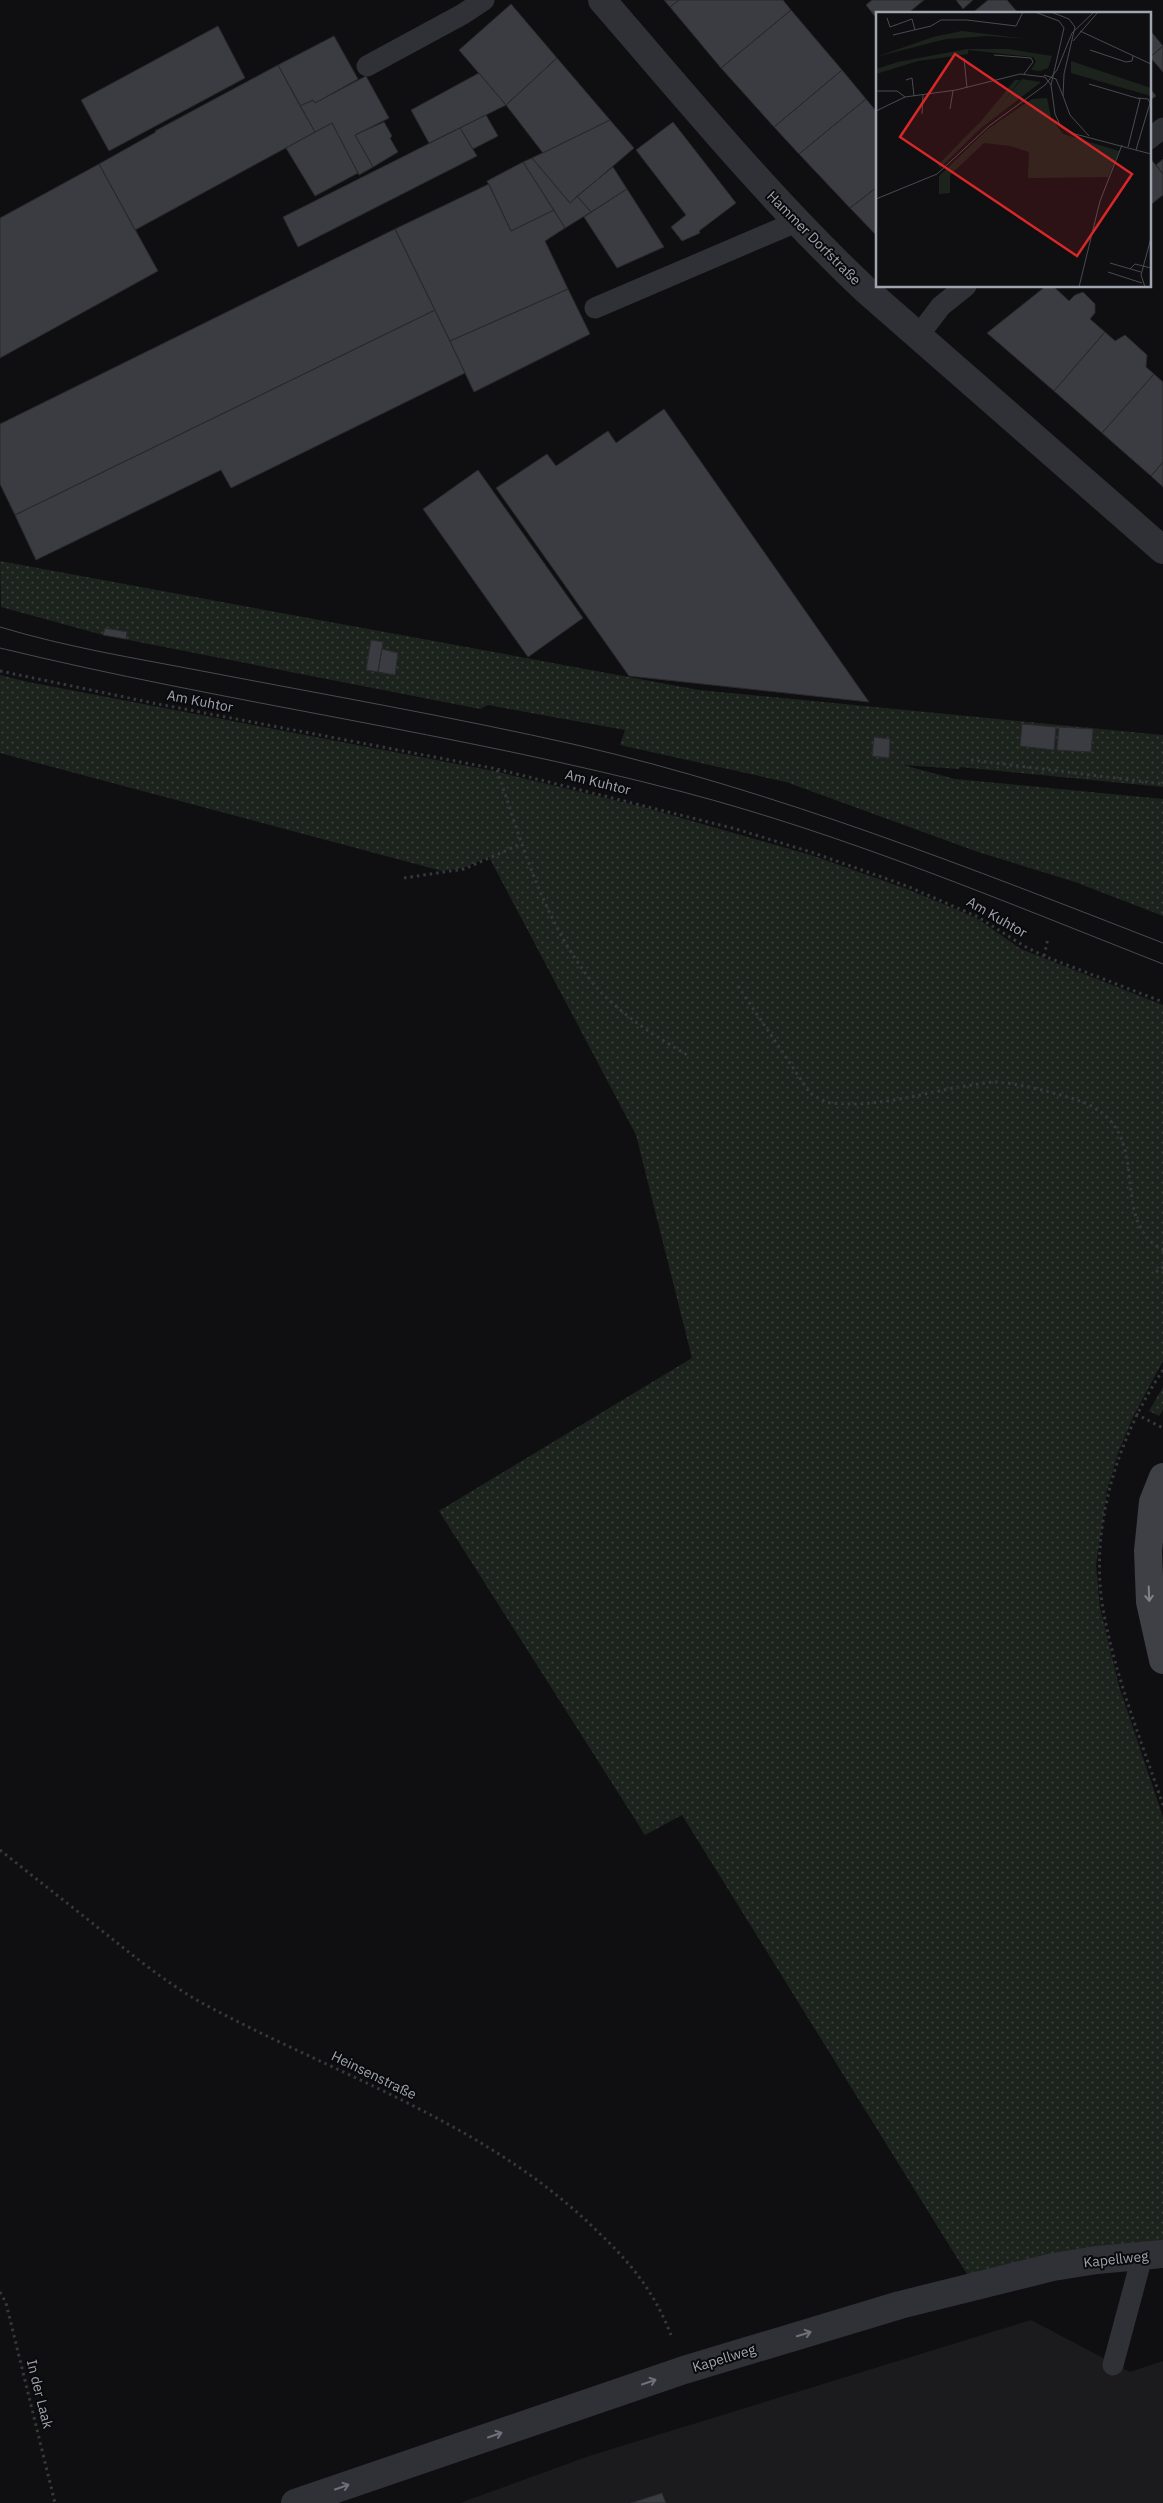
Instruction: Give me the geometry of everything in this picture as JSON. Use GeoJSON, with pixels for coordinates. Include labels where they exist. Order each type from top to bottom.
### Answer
{"type":"FeatureCollection","features":[{"type":"Feature","properties":{"kind":"main road"},"geometry":{"type":"LineString","coordinates":[[1163,1477],[1153,1502],[1156,1545],[1150,1602],[1163,1660]]}},
{"type":"Feature","properties":{"kind":"street","name":"Hammer Dorfstraße"},"geometry":{"type":"LineString","coordinates":[[602,0],[766,190],[796,222],[860,284],[918,336],[1163,550]]}},
{"type":"Feature","properties":{"kind":"street","name":"Kapellweg"},"geometry":{"type":"LineString","coordinates":[[295,2503],[684,2370],[900,2305],[1045,2269],[1097,2260],[1153,2255]]}},
{"type":"Feature","properties":{"kind":"lane"},"geometry":{"type":"LineString","coordinates":[[367,66],[463,14],[484,0]]}},
{"type":"Feature","properties":{"kind":"lane"},"geometry":{"type":"LineString","coordinates":[[1150,138],[1163,128]]}},
{"type":"Feature","properties":{"kind":"lane"},"geometry":{"type":"LineString","coordinates":[[595,308],[796,222]]}},
{"type":"Feature","properties":{"kind":"lane"},"geometry":{"type":"LineString","coordinates":[[918,336],[941,306],[964,288]]}},
{"type":"Feature","properties":{"kind":"lane"},"geometry":{"type":"LineString","coordinates":[[1113,2365],[1153,2255]]}},
{"type":"Feature","properties":{"kind":"path","name":"Am Kuhtor"},"geometry":{"type":"LineString","coordinates":[[0,671],[153,703],[497,769],[648,806],[814,853],[952,904],[1044,956],[1163,1002]]}},
{"type":"Feature","properties":{"kind":"path"},"geometry":{"type":"LineString","coordinates":[[971,760],[1163,784]]}},
{"type":"Feature","properties":{"kind":"path"},"geometry":{"type":"LineString","coordinates":[[497,769],[521,844],[556,926],[593,982],[617,1006],[651,1033],[689,1056]]}},
{"type":"Feature","properties":{"kind":"path"},"geometry":{"type":"LineString","coordinates":[[404,878],[464,869],[521,844]]}},
{"type":"Feature","properties":{"kind":"path"},"geometry":{"type":"LineString","coordinates":[[1044,956],[1048,938]]}},
{"type":"Feature","properties":{"kind":"path"},"geometry":{"type":"LineString","coordinates":[[738,986],[810,1092],[828,1103],[868,1104],[996,1082],[1078,1100],[1095,1109],[1113,1122],[1124,1142],[1130,1169],[1135,1218],[1141,1232],[1152,1244],[1163,1250]]}},
{"type":"Feature","properties":{"kind":"path"},"geometry":{"type":"LineString","coordinates":[[1156,1272],[1163,1267]]}},
{"type":"Feature","properties":{"kind":"path"},"geometry":{"type":"LineString","coordinates":[[1136,1414],[1163,1428]]}},
{"type":"Feature","properties":{"kind":"path","name":"Heinsenstraße"},"geometry":{"type":"LineString","coordinates":[[0,1850],[140,1961],[201,2002],[413,2106],[503,2155],[571,2205],[626,2258],[652,2294],[684,2370]]}},
{"type":"Feature","properties":{"kind":"path","name":"In der Laak"},"geometry":{"type":"LineString","coordinates":[[0,2292],[6,2303],[55,2503]]}},
{"type":"Feature","properties":{"kind":"shaded area"},"geometry":{"type":"Polygon","coordinates":[[[0,561],[699,690],[1163,735],[1163,787],[960,767],[959,769],[903,765],[955,779],[1163,799],[1163,916],[1075,882],[978,852],[786,782],[620,745],[625,730],[488,705],[480,709],[103,635],[1,607],[0,561]]]}},
{"type":"Feature","properties":{"kind":"shaded area"},"geometry":{"type":"Polygon","coordinates":[[[0,675],[28,682],[494,771],[647,808],[814,856],[907,889],[978,919],[1021,949],[1163,1005],[1163,1361],[1134,1415],[1119,1450],[1107,1490],[1096,1565],[1100,1608],[1119,1686],[1163,1817],[1163,2247],[972,2282],[682,1815],[645,1835],[439,1511],[692,1358],[636,1135],[489,857],[463,868],[442,871],[0,753],[0,675]]]}},
{"type":"Feature","properties":{"kind":"shaded area"},"geometry":{"type":"Polygon","coordinates":[[[1163,1387],[1163,1410],[1159,1416],[1149,1411],[1163,1387]]]}},
{"type":"Feature","properties":{"kind":"shaded area"},"geometry":{"type":"Polygon","coordinates":[[[1031,2320],[1130,2372],[1163,2361],[1163,2503],[460,2503],[589,2456],[1031,2320]]]}},
{"type":"Feature","properties":{"kind":"building"},"geometry":{"type":"Polygon","coordinates":[[[664,0],[679,0],[670,7],[664,0]]]}},
{"type":"Feature","properties":{"kind":"building"},"geometry":{"type":"Polygon","coordinates":[[[679,0],[783,0],[791,10],[721,68],[670,7],[679,0]]]}},
{"type":"Feature","properties":{"kind":"building"},"geometry":{"type":"Polygon","coordinates":[[[872,0],[924,0],[909,12],[876,12],[876,18],[866,5],[872,0]]]}},
{"type":"Feature","properties":{"kind":"building"},"geometry":{"type":"Polygon","coordinates":[[[956,0],[973,0],[963,9],[956,0]]]}},
{"type":"Feature","properties":{"kind":"building"},"geometry":{"type":"Polygon","coordinates":[[[988,0],[1007,0],[1017,12],[973,12],[988,0]]]}},
{"type":"Feature","properties":{"kind":"building"},"geometry":{"type":"Polygon","coordinates":[[[511,4],[557,58],[506,105],[459,50],[511,4]]]}},
{"type":"Feature","properties":{"kind":"building"},"geometry":{"type":"Polygon","coordinates":[[[791,10],[842,70],[774,127],[721,68],[791,10]]]}},
{"type":"Feature","properties":{"kind":"building"},"geometry":{"type":"Polygon","coordinates":[[[218,26],[245,78],[109,151],[81,100],[218,26]]]}},
{"type":"Feature","properties":{"kind":"building"},"geometry":{"type":"Polygon","coordinates":[[[1150,30],[1163,46],[1153,55],[1150,52],[1150,30]]]}},
{"type":"Feature","properties":{"kind":"building"},"geometry":{"type":"Polygon","coordinates":[[[334,36],[358,79],[315,103],[313,100],[300,106],[278,65],[334,36]]]}},
{"type":"Feature","properties":{"kind":"building"},"geometry":{"type":"Polygon","coordinates":[[[1163,46],[1163,72],[1150,57],[1163,46]]]}},
{"type":"Feature","properties":{"kind":"building"},"geometry":{"type":"Polygon","coordinates":[[[557,58],[610,120],[543,153],[506,105],[557,58]]]}},
{"type":"Feature","properties":{"kind":"building"},"geometry":{"type":"Polygon","coordinates":[[[278,65],[315,132],[135,230],[99,164],[155,131],[278,65]]]}},
{"type":"Feature","properties":{"kind":"building"},"geometry":{"type":"Polygon","coordinates":[[[842,70],[866,99],[799,154],[774,127],[842,70]]]}},
{"type":"Feature","properties":{"kind":"building"},"geometry":{"type":"Polygon","coordinates":[[[479,73],[506,105],[429,143],[411,110],[479,73]]]}},
{"type":"Feature","properties":{"kind":"building"},"geometry":{"type":"Polygon","coordinates":[[[366,76],[389,118],[355,135],[373,167],[359,175],[332,123],[315,132],[300,106],[313,100],[315,103],[366,76]]]}},
{"type":"Feature","properties":{"kind":"building"},"geometry":{"type":"Polygon","coordinates":[[[1150,88],[1156,96],[1150,100],[1150,88]]]}},
{"type":"Feature","properties":{"kind":"building"},"geometry":{"type":"Polygon","coordinates":[[[866,99],[876,111],[876,188],[850,208],[799,154],[866,99]]]}},
{"type":"Feature","properties":{"kind":"building"},"geometry":{"type":"Polygon","coordinates":[[[486,115],[498,136],[473,149],[460,128],[486,115]]]}},
{"type":"Feature","properties":{"kind":"building"},"geometry":{"type":"Polygon","coordinates":[[[610,120],[634,148],[570,203],[532,158],[610,120]]]}},
{"type":"Feature","properties":{"kind":"building"},"geometry":{"type":"Polygon","coordinates":[[[384,122],[398,152],[373,167],[355,135],[384,122]]]}},
{"type":"Feature","properties":{"kind":"building"},"geometry":{"type":"Polygon","coordinates":[[[673,122],[736,203],[699,231],[700,233],[682,241],[671,227],[686,215],[636,150],[673,122]]]}},
{"type":"Feature","properties":{"kind":"building"},"geometry":{"type":"Polygon","coordinates":[[[332,123],[358,173],[315,196],[286,148],[332,123]]]}},
{"type":"Feature","properties":{"kind":"building"},"geometry":{"type":"Polygon","coordinates":[[[460,128],[477,156],[298,247],[283,217],[460,128]]]}},
{"type":"Feature","properties":{"kind":"building"},"geometry":{"type":"Polygon","coordinates":[[[532,158],[570,203],[577,196],[591,212],[565,228],[523,162],[532,158]]]}},
{"type":"Feature","properties":{"kind":"building"},"geometry":{"type":"Polygon","coordinates":[[[1150,158],[1163,174],[1163,195],[1150,205],[1150,158]]]}},
{"type":"Feature","properties":{"kind":"building"},"geometry":{"type":"Polygon","coordinates":[[[1163,159],[1163,174],[1156,165],[1163,159]]]}},
{"type":"Feature","properties":{"kind":"building"},"geometry":{"type":"Polygon","coordinates":[[[523,162],[554,210],[511,231],[487,181],[523,162]]]}},
{"type":"Feature","properties":{"kind":"building"},"geometry":{"type":"Polygon","coordinates":[[[99,164],[158,271],[0,358],[0,218],[99,164]]]}},
{"type":"Feature","properties":{"kind":"building"},"geometry":{"type":"Polygon","coordinates":[[[613,167],[627,189],[591,212],[577,196],[613,167]]]}},
{"type":"Feature","properties":{"kind":"building"},"geometry":{"type":"Polygon","coordinates":[[[489,184],[511,231],[554,210],[565,228],[545,241],[568,289],[450,341],[395,229],[489,184]]]}},
{"type":"Feature","properties":{"kind":"building"},"geometry":{"type":"Polygon","coordinates":[[[876,188],[876,235],[850,208],[876,188]]]}},
{"type":"Feature","properties":{"kind":"building"},"geometry":{"type":"Polygon","coordinates":[[[627,189],[664,247],[617,268],[584,217],[627,189]]]}},
{"type":"Feature","properties":{"kind":"building"},"geometry":{"type":"Polygon","coordinates":[[[395,229],[435,310],[15,515],[0,484],[0,424],[395,229]]]}},
{"type":"Feature","properties":{"kind":"building"},"geometry":{"type":"Polygon","coordinates":[[[1043,288],[1055,288],[1069,301],[1075,295],[1083,292],[1095,304],[1095,313],[1090,319],[1105,332],[1054,391],[987,333],[1043,288]]]}},
{"type":"Feature","properties":{"kind":"building"},"geometry":{"type":"Polygon","coordinates":[[[568,289],[590,334],[474,392],[450,341],[568,289]]]}},
{"type":"Feature","properties":{"kind":"building"},"geometry":{"type":"Polygon","coordinates":[[[435,310],[465,373],[231,488],[221,470],[36,560],[15,515],[435,310]]]}},
{"type":"Feature","properties":{"kind":"building"},"geometry":{"type":"Polygon","coordinates":[[[1105,332],[1115,341],[1125,335],[1147,355],[1146,367],[1154,374],[1102,433],[1054,391],[1105,332]]]}},
{"type":"Feature","properties":{"kind":"building"},"geometry":{"type":"Polygon","coordinates":[[[1154,374],[1163,382],[1163,462],[1151,476],[1102,433],[1154,374]]]}},
{"type":"Feature","properties":{"kind":"building"},"geometry":{"type":"Polygon","coordinates":[[[664,409],[869,702],[629,676],[496,488],[547,454],[556,466],[608,431],[616,443],[664,409]]]}},
{"type":"Feature","properties":{"kind":"building"},"geometry":{"type":"Polygon","coordinates":[[[1163,462],[1163,487],[1151,476],[1163,462]]]}},
{"type":"Feature","properties":{"kind":"building"},"geometry":{"type":"Polygon","coordinates":[[[478,470],[583,618],[528,657],[423,509],[478,470]]]}},
{"type":"Feature","properties":{"kind":"building"},"geometry":{"type":"Polygon","coordinates":[[[105,628],[127,632],[126,639],[103,635],[105,628]]]}},
{"type":"Feature","properties":{"kind":"building"},"geometry":{"type":"Polygon","coordinates":[[[371,640],[383,642],[378,672],[366,670],[371,640]]]}},
{"type":"Feature","properties":{"kind":"building"},"geometry":{"type":"Polygon","coordinates":[[[382,649],[398,653],[395,675],[378,672],[382,649]]]}},
{"type":"Feature","properties":{"kind":"building"},"geometry":{"type":"Polygon","coordinates":[[[1022,724],[1056,727],[1054,750],[1020,746],[1022,724]]]}},
{"type":"Feature","properties":{"kind":"building"},"geometry":{"type":"Polygon","coordinates":[[[1059,727],[1093,729],[1091,752],[1057,750],[1059,727]]]}},
{"type":"Feature","properties":{"kind":"building"},"geometry":{"type":"Polygon","coordinates":[[[874,737],[890,739],[889,758],[872,756],[874,737]]]}},
{"type":"Feature","properties":{"kind":"building"},"geometry":{"type":"Polygon","coordinates":[[[662,2493],[666,2503],[631,2503],[662,2493]]]}},
{"type":"Feature","properties":{"kind":"tram line"},"geometry":{"type":"LineString","coordinates":[[0,627],[100,652],[390,706],[577,745],[652,764],[727,785],[873,834],[1163,943]]}},
{"type":"Feature","properties":{"kind":"tram line"},"geometry":{"type":"LineString","coordinates":[[0,648],[85,668],[513,752],[683,792],[805,828],[865,849],[1163,964]]}}]}
